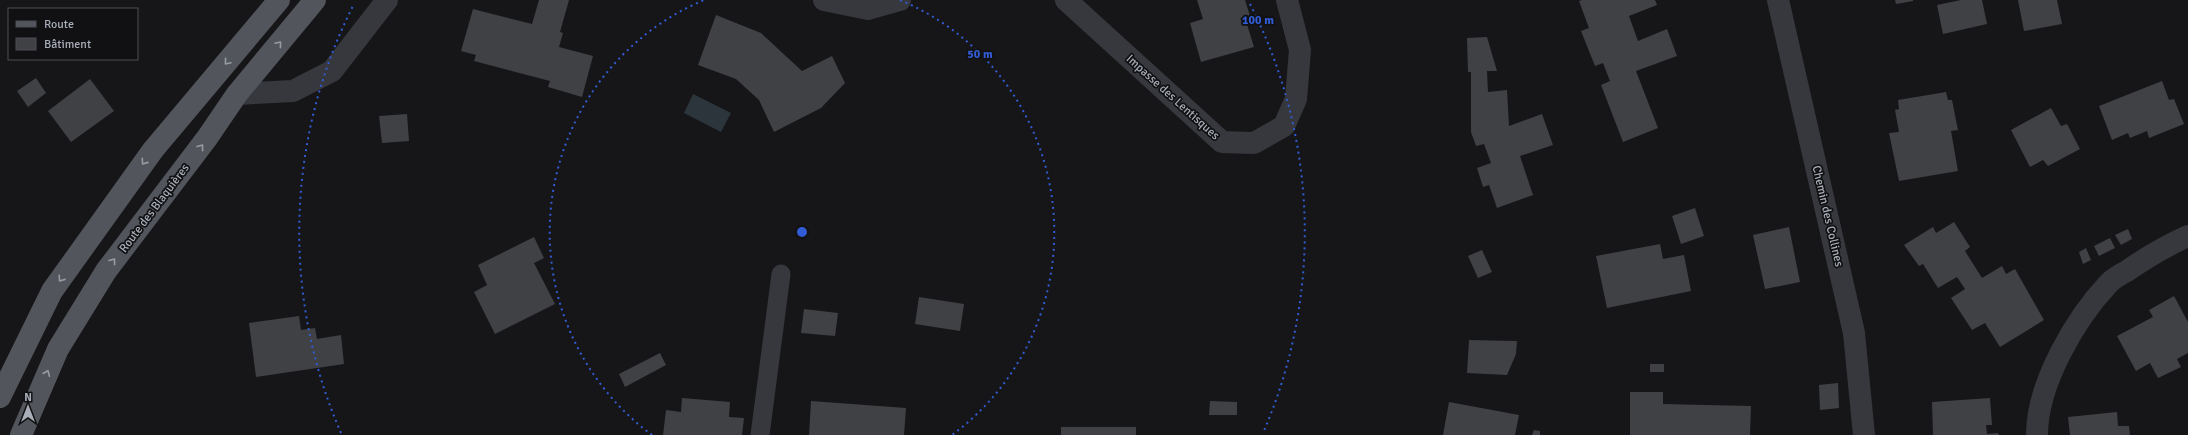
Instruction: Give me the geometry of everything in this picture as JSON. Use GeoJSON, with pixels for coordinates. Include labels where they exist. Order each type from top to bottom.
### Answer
{"type":"FeatureCollection","features":[{"type":"Feature","properties":{"kind":"main road"},"geometry":{"type":"LineString","coordinates":[[0,397],[57,285],[153,150],[279,0]]}},
{"type":"Feature","properties":{"kind":"main road","name":"Route des Blaquières"},"geometry":{"type":"LineString","coordinates":[[22,435],[58,349],[106,271],[207,138],[237,94],[315,0]]}},
{"type":"Feature","properties":{"kind":"street"},"geometry":{"type":"LineString","coordinates":[[237,94],[293,91],[332,71],[387,0]]}},
{"type":"Feature","properties":{"kind":"street"},"geometry":{"type":"LineString","coordinates":[[824,0],[868,9],[900,0]]}},
{"type":"Feature","properties":{"kind":"street","name":"Impasse des Lentisques"},"geometry":{"type":"LineString","coordinates":[[1066,0],[1222,142],[1254,143],[1284,126],[1296,99],[1300,50],[1287,0]]}},
{"type":"Feature","properties":{"kind":"street","name":"Chemin des Collines"},"geometry":{"type":"LineString","coordinates":[[1778,0],[1854,333],[1864,435]]}},
{"type":"Feature","properties":{"kind":"street"},"geometry":{"type":"LineString","coordinates":[[2036,435],[2037,423],[2050,374],[2078,324],[2110,282],[2158,249],[2188,236]]}},
{"type":"Feature","properties":{"kind":"lane"},"geometry":{"type":"LineString","coordinates":[[760,435],[781,274]]}},
{"type":"Feature","properties":{"kind":"shaded area"},"geometry":{"type":"Polygon","coordinates":[[[693,94],[731,113],[721,132],[684,113],[693,94]]]}},
{"type":"Feature","properties":{"kind":"building"},"geometry":{"type":"Polygon","coordinates":[[[539,0],[569,0],[560,32],[563,33],[559,47],[593,56],[582,97],[548,87],[550,81],[474,61],[476,55],[461,51],[473,9],[532,24],[539,0]]]}},
{"type":"Feature","properties":{"kind":"building"},"geometry":{"type":"Polygon","coordinates":[[[1197,0],[1245,0],[1250,16],[1245,18],[1254,47],[1201,62],[1190,23],[1203,19],[1197,0]]]}},
{"type":"Feature","properties":{"kind":"building"},"geometry":{"type":"Polygon","coordinates":[[[1655,0],[1657,5],[1629,16],[1638,41],[1667,29],[1677,56],[1636,71],[1658,128],[1623,142],[1601,85],[1610,81],[1603,63],[1595,66],[1581,31],[1589,28],[1579,1],[1655,0]]]}},
{"type":"Feature","properties":{"kind":"building"},"geometry":{"type":"Polygon","coordinates":[[[1895,0],[1913,0],[1913,1],[1896,4],[1895,0]]]}},
{"type":"Feature","properties":{"kind":"building"},"geometry":{"type":"Polygon","coordinates":[[[1961,0],[1982,0],[1987,24],[1943,34],[1937,5],[1961,0]]]}},
{"type":"Feature","properties":{"kind":"building"},"geometry":{"type":"Polygon","coordinates":[[[2018,0],[2057,0],[2062,24],[2024,31],[2018,0]]]}},
{"type":"Feature","properties":{"kind":"building"},"geometry":{"type":"Polygon","coordinates":[[[716,15],[761,33],[802,71],[832,56],[845,83],[821,108],[774,132],[759,100],[736,79],[698,65],[716,15]]]}},
{"type":"Feature","properties":{"kind":"building"},"geometry":{"type":"Polygon","coordinates":[[[1487,37],[1497,71],[1487,71],[1488,92],[1507,90],[1509,126],[1542,114],[1553,145],[1520,156],[1533,195],[1497,208],[1489,185],[1483,187],[1477,168],[1491,163],[1484,144],[1476,146],[1471,132],[1471,72],[1468,72],[1467,38],[1487,37]]]}},
{"type":"Feature","properties":{"kind":"building"},"geometry":{"type":"Polygon","coordinates":[[[36,78],[46,93],[28,107],[17,91],[36,78]]]}},
{"type":"Feature","properties":{"kind":"building"},"geometry":{"type":"Polygon","coordinates":[[[90,79],[114,111],[71,142],[48,111],[90,79]]]}},
{"type":"Feature","properties":{"kind":"building"},"geometry":{"type":"Polygon","coordinates":[[[2162,81],[2169,100],[2174,99],[2184,124],[2149,138],[2147,131],[2130,138],[2128,133],[2112,140],[2099,106],[2162,81]]]}},
{"type":"Feature","properties":{"kind":"building"},"geometry":{"type":"Polygon","coordinates":[[[1946,92],[1948,100],[1952,100],[1958,130],[1951,131],[1958,171],[1899,181],[1889,133],[1899,132],[1895,110],[1899,109],[1898,100],[1946,92]]]}},
{"type":"Feature","properties":{"kind":"building"},"geometry":{"type":"Polygon","coordinates":[[[2051,108],[2061,126],[2067,124],[2080,149],[2048,166],[2043,160],[2030,167],[2011,130],[2051,108]]]}},
{"type":"Feature","properties":{"kind":"building"},"geometry":{"type":"Polygon","coordinates":[[[407,114],[409,141],[382,143],[379,116],[407,114]]]}},
{"type":"Feature","properties":{"kind":"building"},"geometry":{"type":"Polygon","coordinates":[[[1695,208],[1704,236],[1681,244],[1672,216],[1695,208]]]}},
{"type":"Feature","properties":{"kind":"building"},"geometry":{"type":"Polygon","coordinates":[[[1954,222],[1970,247],[1965,251],[1982,278],[2002,266],[2006,274],[2015,269],[2044,320],[2000,347],[1985,323],[1972,330],[1951,298],[1965,289],[1957,277],[1938,288],[1923,264],[1919,266],[1904,245],[1933,227],[1936,233],[1954,222]]]}},
{"type":"Feature","properties":{"kind":"building"},"geometry":{"type":"Polygon","coordinates":[[[1789,227],[1800,282],[1765,289],[1753,235],[1789,227]]]}},
{"type":"Feature","properties":{"kind":"building"},"geometry":{"type":"Polygon","coordinates":[[[2128,229],[2132,239],[2121,245],[2115,235],[2128,229]]]}},
{"type":"Feature","properties":{"kind":"building"},"geometry":{"type":"Polygon","coordinates":[[[534,237],[544,258],[534,263],[555,304],[495,334],[474,292],[487,285],[478,265],[534,237]]]}},
{"type":"Feature","properties":{"kind":"building"},"geometry":{"type":"Polygon","coordinates":[[[2110,238],[2115,248],[2099,256],[2094,246],[2110,238]]]}},
{"type":"Feature","properties":{"kind":"building"},"geometry":{"type":"Polygon","coordinates":[[[1660,244],[1663,259],[1684,255],[1691,291],[1607,308],[1596,256],[1660,244]]]}},
{"type":"Feature","properties":{"kind":"building"},"geometry":{"type":"Polygon","coordinates":[[[2086,248],[2091,260],[2083,264],[2079,252],[2086,248]]]}},
{"type":"Feature","properties":{"kind":"building"},"geometry":{"type":"Polygon","coordinates":[[[1482,250],[1492,272],[1478,278],[1468,256],[1482,250]]]}},
{"type":"Feature","properties":{"kind":"building"},"geometry":{"type":"Polygon","coordinates":[[[2174,296],[2188,322],[2188,353],[2177,359],[2181,367],[2158,378],[2150,363],[2136,371],[2117,336],[2153,317],[2149,310],[2174,296]]]}},
{"type":"Feature","properties":{"kind":"building"},"geometry":{"type":"Polygon","coordinates":[[[919,297],[964,304],[960,331],[915,324],[919,297]]]}},
{"type":"Feature","properties":{"kind":"building"},"geometry":{"type":"Polygon","coordinates":[[[804,309],[838,313],[835,336],[801,333],[804,309]]]}},
{"type":"Feature","properties":{"kind":"building"},"geometry":{"type":"Polygon","coordinates":[[[299,316],[301,330],[315,328],[317,339],[341,335],[344,364],[256,377],[249,323],[299,316]]]}},
{"type":"Feature","properties":{"kind":"building"},"geometry":{"type":"Polygon","coordinates":[[[1469,340],[1517,341],[1516,354],[1507,375],[1467,373],[1469,340]]]}},
{"type":"Feature","properties":{"kind":"building"},"geometry":{"type":"Polygon","coordinates":[[[660,353],[666,365],[625,387],[619,374],[660,353]]]}},
{"type":"Feature","properties":{"kind":"building"},"geometry":{"type":"Polygon","coordinates":[[[1650,364],[1664,364],[1664,372],[1650,372],[1650,364]]]}},
{"type":"Feature","properties":{"kind":"building"},"geometry":{"type":"Polygon","coordinates":[[[1838,383],[1839,408],[1820,410],[1819,385],[1838,383]]]}},
{"type":"Feature","properties":{"kind":"building"},"geometry":{"type":"Polygon","coordinates":[[[1630,392],[1663,392],[1663,404],[1751,406],[1750,435],[1630,435],[1630,392]]]}},
{"type":"Feature","properties":{"kind":"building"},"geometry":{"type":"Polygon","coordinates":[[[682,398],[730,402],[729,417],[744,418],[742,435],[663,435],[666,410],[681,412],[682,398]]]}},
{"type":"Feature","properties":{"kind":"building"},"geometry":{"type":"Polygon","coordinates":[[[1990,398],[1992,425],[1986,425],[1987,434],[1998,433],[1999,435],[1933,435],[1932,402],[1990,398]]]}},
{"type":"Feature","properties":{"kind":"building"},"geometry":{"type":"Polygon","coordinates":[[[811,401],[906,408],[904,435],[809,435],[811,401]]]}},
{"type":"Feature","properties":{"kind":"building"},"geometry":{"type":"Polygon","coordinates":[[[1210,401],[1237,402],[1237,415],[1209,415],[1210,401]]]}},
{"type":"Feature","properties":{"kind":"building"},"geometry":{"type":"Polygon","coordinates":[[[1449,402],[1519,415],[1515,435],[1443,435],[1449,402]]]}},
{"type":"Feature","properties":{"kind":"building"},"geometry":{"type":"Polygon","coordinates":[[[2117,412],[2118,426],[2129,426],[2130,435],[2070,435],[2068,417],[2117,412]]]}},
{"type":"Feature","properties":{"kind":"building"},"geometry":{"type":"Polygon","coordinates":[[[1061,427],[1136,427],[1136,435],[1061,435],[1061,427]]]}},
{"type":"Feature","properties":{"kind":"building"},"geometry":{"type":"Polygon","coordinates":[[[1534,430],[1540,431],[1540,435],[1532,435],[1534,430]]]}}]}
